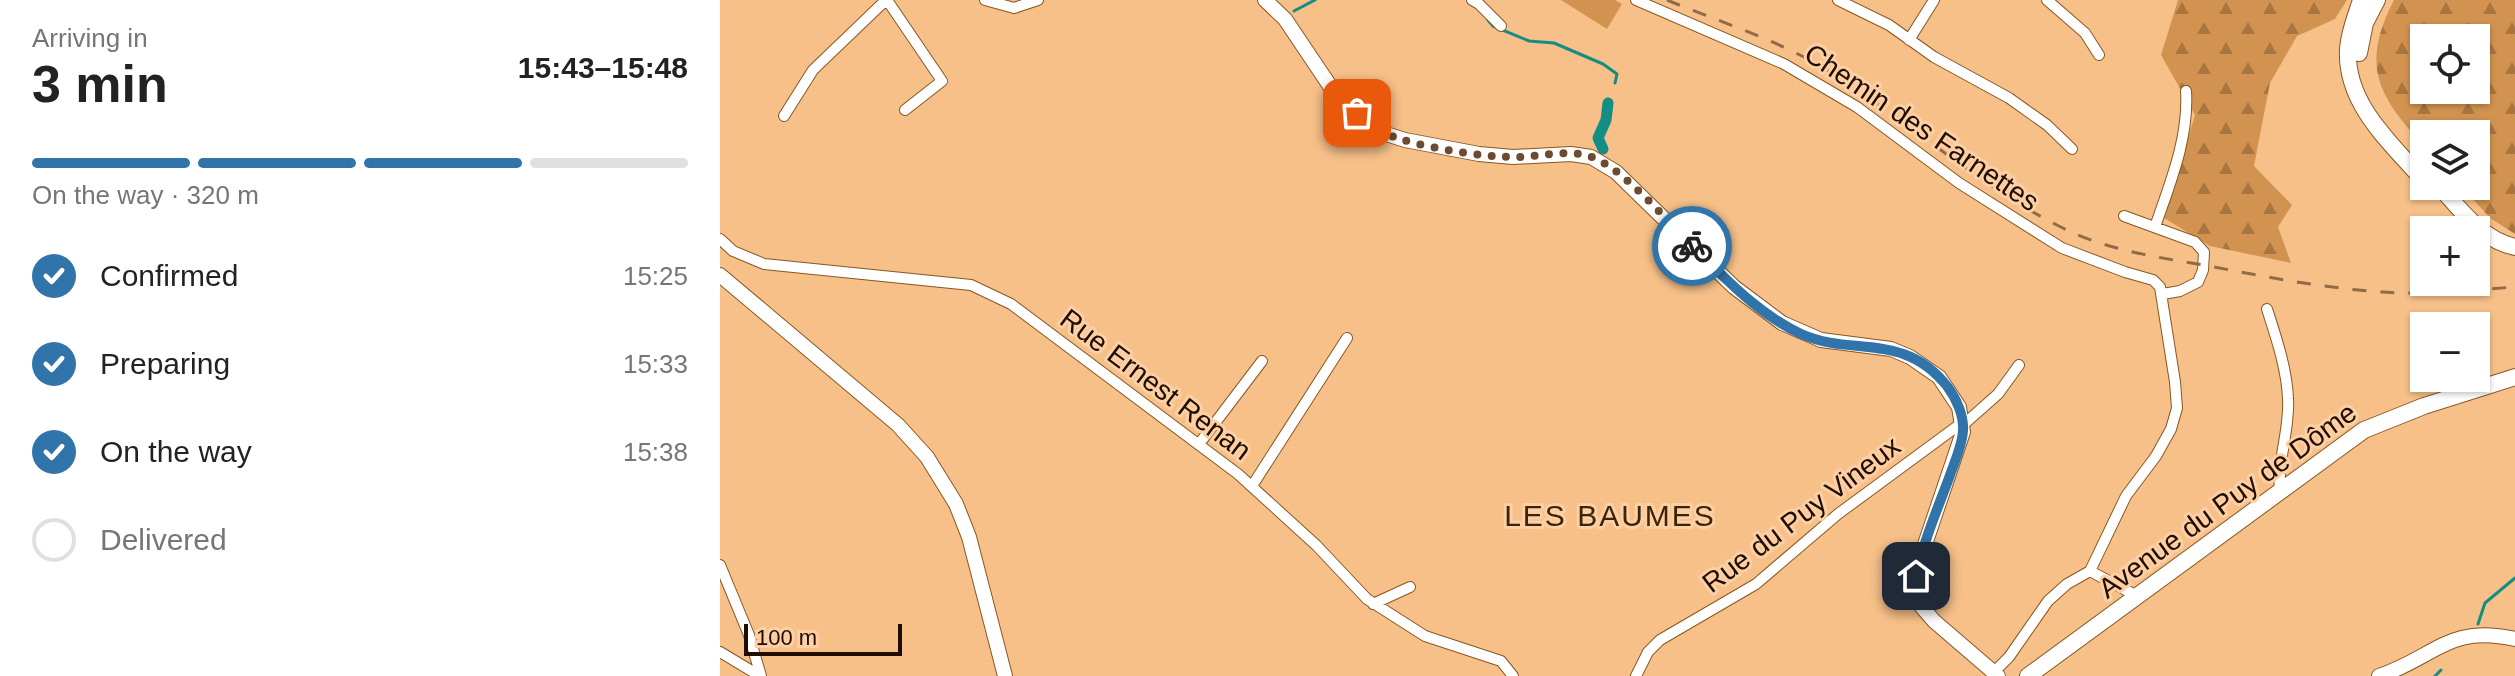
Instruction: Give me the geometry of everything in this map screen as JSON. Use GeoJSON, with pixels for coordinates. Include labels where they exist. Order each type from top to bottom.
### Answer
{"type":"FeatureCollection","features":[{"type":"Feature","properties":{"kind":"main road"},"geometry":{"type":"LineString","coordinates":[[1265,0],[1279,11],[1292,28],[1325,81],[1374,128],[1405,140],[1479,154],[1513,157],[1571,154],[1599,161],[1616,172],[1760,308],[1811,338],[1891,349],[1933,372],[1945,384],[1959,407],[1963,423],[1959,449],[1917,568],[1916,592],[1921,606],[1934,621],[1996,674]]}},
{"type":"Feature","properties":{"kind":"main road"},"geometry":{"type":"LineString","coordinates":[[2361,0],[2348,46],[2348,63],[2354,88],[2364,111],[2410,165]]}},
{"type":"Feature","properties":{"kind":"main road"},"geometry":{"type":"LineString","coordinates":[[2377,0],[2358,46],[2360,69],[2365,88],[2385,127],[2410,155]]}},
{"type":"Feature","properties":{"kind":"main road"},"geometry":{"type":"LineString","coordinates":[[2441,200],[2456,216]]}},
{"type":"Feature","properties":{"kind":"main road"},"geometry":{"type":"LineString","coordinates":[[2453,200],[2485,233],[2500,243],[2515,247]]}},
{"type":"Feature","properties":{"kind":"main road"},"geometry":{"type":"LineString","coordinates":[[2490,246],[2515,255]]}},
{"type":"Feature","properties":{"kind":"main road"},"geometry":{"type":"LineString","coordinates":[[720,275],[898,425],[927,457],[963,520],[1005,676]]}},
{"type":"Feature","properties":{"kind":"main road","name":"Avenue du Puy de Dôme"},"geometry":{"type":"LineString","coordinates":[[2028,676],[2364,430],[2424,406],[2515,377]]}},
{"type":"Feature","properties":{"kind":"main road"},"geometry":{"type":"LineString","coordinates":[[2388,675],[2441,644],[2465,636],[2489,634],[2515,639]]}},
{"type":"Feature","properties":{"kind":"street"},"geometry":{"type":"LineString","coordinates":[[784,116],[813,70],[886,0],[942,81],[905,110]]}},
{"type":"Feature","properties":{"kind":"street"},"geometry":{"type":"LineString","coordinates":[[985,0],[1014,8],[1038,0]]}},
{"type":"Feature","properties":{"kind":"street"},"geometry":{"type":"LineString","coordinates":[[1472,0],[1501,26]]}},
{"type":"Feature","properties":{"kind":"street","name":"Chemin des Farnettes"},"geometry":{"type":"LineString","coordinates":[[1636,0],[1784,64],[1857,107],[1959,183],[2062,248],[2153,280],[2163,294]]}},
{"type":"Feature","properties":{"kind":"street"},"geometry":{"type":"LineString","coordinates":[[1838,0],[1889,25],[1934,57],[2023,107],[2072,149]]}},
{"type":"Feature","properties":{"kind":"street"},"geometry":{"type":"LineString","coordinates":[[1909,40],[1934,0]]}},
{"type":"Feature","properties":{"kind":"street"},"geometry":{"type":"LineString","coordinates":[[2047,0],[2085,33],[2099,55]]}},
{"type":"Feature","properties":{"kind":"street"},"geometry":{"type":"LineString","coordinates":[[2155,227],[2182,143],[2187,117],[2186,91]]}},
{"type":"Feature","properties":{"kind":"street"},"geometry":{"type":"LineString","coordinates":[[1996,674],[2048,601],[2067,584],[2090,571],[2126,496],[2164,443],[2177,408],[2163,294],[2180,291],[2198,282],[2203,270],[2204,252],[2195,242],[2124,216]]}},
{"type":"Feature","properties":{"kind":"street","name":"Rue Ernest Renan"},"geometry":{"type":"LineString","coordinates":[[720,239],[733,251],[764,264],[971,285],[1011,304],[1252,486],[1316,545],[1373,604],[1425,636],[1501,661],[1513,676]]}},
{"type":"Feature","properties":{"kind":"street"},"geometry":{"type":"LineString","coordinates":[[2267,309],[2280,351],[2288,399],[2278,471],[2280,491]]}},
{"type":"Feature","properties":{"kind":"street"},"geometry":{"type":"LineString","coordinates":[[1252,486],[1347,338]]}},
{"type":"Feature","properties":{"kind":"street"},"geometry":{"type":"LineString","coordinates":[[1199,444],[1262,361]]}},
{"type":"Feature","properties":{"kind":"street","name":"Rue du Puy Vineux"},"geometry":{"type":"LineString","coordinates":[[1636,676],[1648,652],[1660,640],[1756,584],[1838,514],[1998,394],[2019,365]]}},
{"type":"Feature","properties":{"kind":"street"},"geometry":{"type":"LineString","coordinates":[[720,565],[749,635],[761,676]]}},
{"type":"Feature","properties":{"kind":"street"},"geometry":{"type":"LineString","coordinates":[[2090,571],[2137,596]]}},
{"type":"Feature","properties":{"kind":"street"},"geometry":{"type":"LineString","coordinates":[[1373,604],[1410,587]]}},
{"type":"Feature","properties":{"kind":"street"},"geometry":{"type":"LineString","coordinates":[[721,654],[761,676]]}},
{"type":"Feature","properties":{"kind":"green space"},"geometry":{"type":"Polygon","coordinates":[[[1561,0],[1615,0],[1622,4],[1607,29],[1561,0]]]}},
{"type":"Feature","properties":{"kind":"green space"},"geometry":{"type":"Polygon","coordinates":[[[2178,0],[2347,0],[2335,19],[2297,36],[2270,83],[2254,166],[2292,205],[2278,227],[2291,263],[2210,246],[2164,218],[2195,115],[2161,55],[2178,0]]]}},
{"type":"Feature","properties":{"kind":"green space"},"geometry":{"type":"Polygon","coordinates":[[[2394,0],[2515,0],[2515,234],[2490,218],[2474,200],[2490,200],[2490,120],[2410,120],[2410,130],[2385,95],[2379,79],[2376,62],[2378,44],[2394,0]]]}},
{"type":"Feature","properties":{"kind":"waterway"},"geometry":{"type":"LineString","coordinates":[[1294,11],[1315,0]]}},
{"type":"Feature","properties":{"kind":"waterway"},"geometry":{"type":"LineString","coordinates":[[1488,20],[1493,26],[1529,41],[1554,43],[1603,64],[1617,74],[1615,83]]}},
{"type":"Feature","properties":{"kind":"waterway"},"geometry":{"type":"LineString","coordinates":[[1603,149],[1598,138],[1606,120],[1608,103]]}},
{"type":"Feature","properties":{"kind":"waterway"},"geometry":{"type":"LineString","coordinates":[[2478,624],[2485,603],[2515,578]]}},
{"type":"Feature","properties":{"kind":"waterway"},"geometry":{"type":"LineString","coordinates":[[2435,676],[2441,670]]}},
{"type":"Feature","properties":{"kind":"railway"},"geometry":{"type":"LineString","coordinates":[[1667,0],[1769,40],[1808,59],[1858,90],[2006,195],[2069,231],[2102,244],[2155,257],[2360,290],[2415,293],[2515,287]]}},
{"type":"Feature","properties":{"kind":"way so far"},"geometry":{"type":"LineString","coordinates":[[1357,113],[1383,133],[1419,143],[1513,157],[1571,154],[1591,157],[1616,172],[1692,246]]}},
{"type":"Feature","properties":{"kind":"district","name":"LES BAUMES"},"geometry":{"type":"Point","coordinates":[1610,516]}},
{"type":"Feature","properties":{"kind":"route"},"geometry":{"type":"LineString","coordinates":[[1692,246],[1742,294],[1801,334],[1831,342],[1891,349],[1919,362],[1939,377],[1950,391],[1961,415],[1962,440],[1916,576]]}}]}
